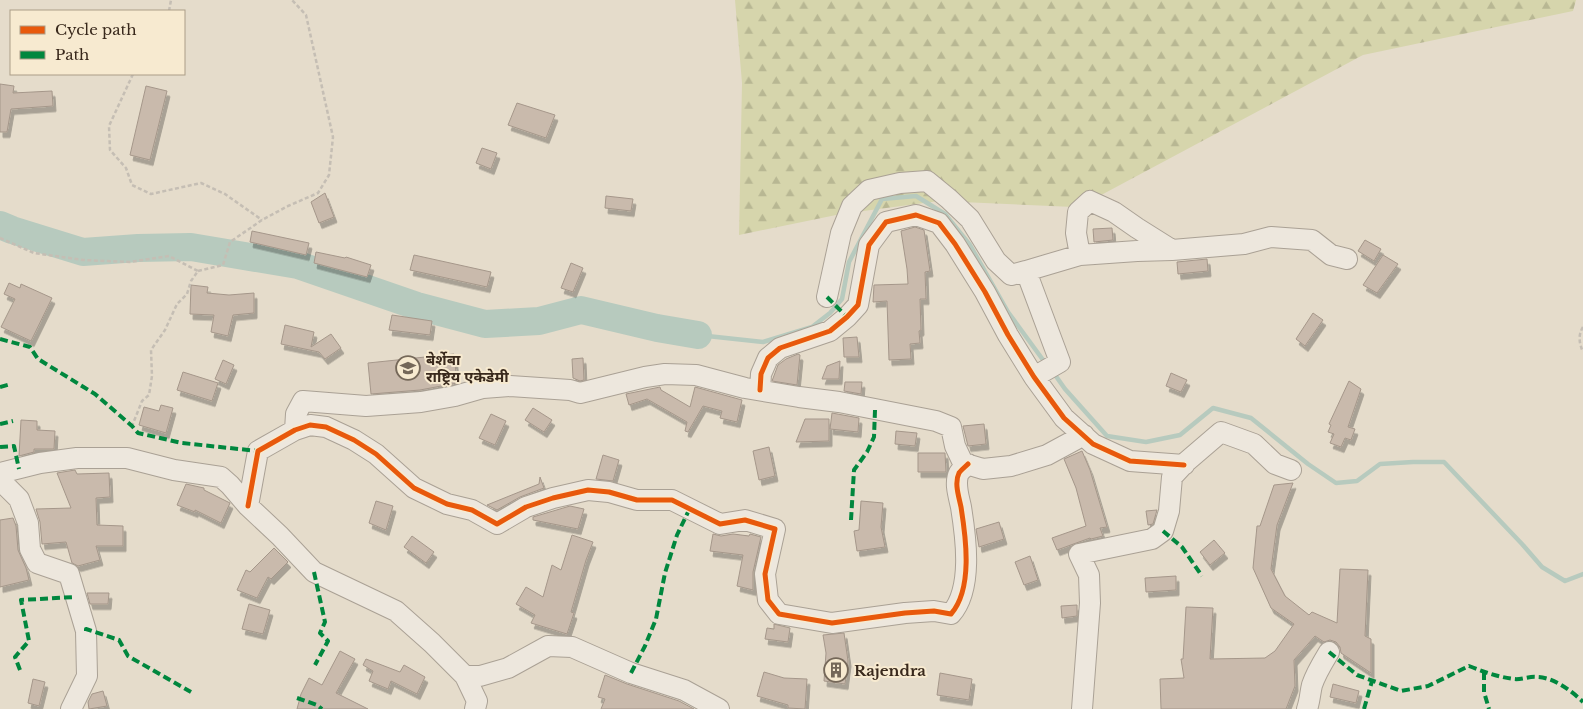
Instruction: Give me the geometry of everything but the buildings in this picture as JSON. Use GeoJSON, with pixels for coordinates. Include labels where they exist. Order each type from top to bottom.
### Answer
{"type":"FeatureCollection","features":[{"type":"Feature","properties":{"kind":"street"},"geometry":{"type":"LineString","coordinates":[[827,297],[842,233],[852,206],[869,190],[900,183],[927,181],[950,199],[970,219],[996,261],[1011,275],[1080,255],[1244,244],[1271,237],[1312,240],[1331,255],[1347,259]]}},
{"type":"Feature","properties":{"kind":"street"},"geometry":{"type":"LineString","coordinates":[[1080,255],[1076,233],[1078,212],[1090,201],[1114,212],[1172,250]]}},
{"type":"Feature","properties":{"kind":"street"},"geometry":{"type":"LineString","coordinates":[[760,390],[761,374],[768,358],[780,348],[830,331],[847,318],[858,305],[869,245],[886,222],[916,215],[939,223],[955,244],[1034,377],[1064,418],[1093,444],[1130,461],[1184,465]]}},
{"type":"Feature","properties":{"kind":"street"},"geometry":{"type":"LineString","coordinates":[[1026,271],[1060,362],[1034,377]]}},
{"type":"Feature","properties":{"kind":"street"},"geometry":{"type":"LineString","coordinates":[[295,430],[296,414],[303,401],[366,406],[456,396],[483,388],[510,386],[570,390],[580,394],[645,376],[665,374],[696,375],[745,388],[799,398],[839,402],[936,421],[951,427],[955,446],[963,463],[983,469],[1011,466],[1047,455],[1084,436]]}},
{"type":"Feature","properties":{"kind":"street"},"geometry":{"type":"LineString","coordinates":[[248,506],[258,451],[295,430],[310,425],[326,427],[354,440],[376,454],[414,488],[447,504],[472,510],[497,524],[526,506],[588,490],[609,492],[637,500],[672,500],[720,524],[745,520],[775,529],[765,574],[768,600],[778,614],[832,624],[915,612],[934,611],[951,614],[957,607],[965,579],[967,549],[957,485],[960,473],[968,464]]}},
{"type":"Feature","properties":{"kind":"street"},"geometry":{"type":"LineString","coordinates":[[1082,709],[1090,603],[1089,575],[1079,554],[1152,539],[1163,531],[1169,510],[1172,477],[1221,432],[1254,444],[1275,464],[1291,470]]}},
{"type":"Feature","properties":{"kind":"street"},"geometry":{"type":"LineString","coordinates":[[0,473],[40,463],[77,458],[127,458],[174,470],[221,477],[314,572],[396,611],[432,643],[465,676],[478,701],[474,709]]}},
{"type":"Feature","properties":{"kind":"street"},"geometry":{"type":"LineString","coordinates":[[0,480],[19,499],[28,523],[30,549],[37,563],[69,574],[86,631],[87,676],[72,709]]}},
{"type":"Feature","properties":{"kind":"street"},"geometry":{"type":"LineString","coordinates":[[465,676],[480,676],[508,668],[548,646],[572,647],[631,673],[684,690],[719,709]]}},
{"type":"Feature","properties":{"kind":"street"},"geometry":{"type":"LineString","coordinates":[[1308,709],[1311,687],[1317,672],[1329,652]]}},
{"type":"Feature","properties":{"kind":"path"},"geometry":{"type":"LineString","coordinates":[[0,238],[34,253],[83,260],[130,262],[169,256],[198,271],[223,265],[230,242],[262,220],[318,193],[330,175],[333,137],[306,15],[292,0]]}},
{"type":"Feature","properties":{"kind":"path"},"geometry":{"type":"LineString","coordinates":[[133,75],[109,126],[110,150],[126,168],[132,185],[151,194],[201,183],[225,194],[262,220]]}},
{"type":"Feature","properties":{"kind":"path"},"geometry":{"type":"LineString","coordinates":[[132,426],[142,401],[149,395],[152,376],[151,350],[165,330],[177,304],[187,294],[191,281],[198,271]]}},
{"type":"Feature","properties":{"kind":"path"},"geometry":{"type":"LineString","coordinates":[[1583,327],[1580,332],[1579,344],[1583,352]]}},
{"type":"Feature","properties":{"kind":"green space"},"geometry":{"type":"Polygon","coordinates":[[[735,0],[1576,0],[1573,11],[1363,55],[1090,201],[1074,207],[939,201],[841,214],[739,235],[742,83],[735,0]]]}},
{"type":"Feature","properties":{"kind":"waterway"},"geometry":{"type":"LineString","coordinates":[[698,335],[763,342],[812,327],[830,313],[842,299],[849,262],[882,199],[916,196],[945,214],[970,245],[1008,312],[1046,364]]}},
{"type":"Feature","properties":{"kind":"waterway"},"geometry":{"type":"LineString","coordinates":[[0,225],[83,252],[191,247],[298,265],[417,306],[485,324],[539,321],[581,310],[657,328],[698,335]]}},
{"type":"Feature","properties":{"kind":"waterway"},"geometry":{"type":"LineString","coordinates":[[1053,372],[1065,389],[1107,436],[1146,442],[1180,435],[1213,408],[1251,418],[1308,464],[1336,483],[1357,481],[1380,464],[1444,462],[1542,567],[1565,581],[1583,574]]}},
{"type":"Feature","properties":{"kind":"marked path"},"geometry":{"type":"LineString","coordinates":[[827,297],[847,317]]}},
{"type":"Feature","properties":{"kind":"marked path"},"geometry":{"type":"LineString","coordinates":[[0,339],[30,347],[38,359],[95,394],[138,433],[182,443],[258,451]]}},
{"type":"Feature","properties":{"kind":"marked path"},"geometry":{"type":"LineString","coordinates":[[0,387],[11,384]]}},
{"type":"Feature","properties":{"kind":"marked path"},"geometry":{"type":"LineString","coordinates":[[851,520],[854,470],[867,452],[874,437],[875,410]]}},
{"type":"Feature","properties":{"kind":"marked path"},"geometry":{"type":"LineString","coordinates":[[0,424],[13,421]]}},
{"type":"Feature","properties":{"kind":"marked path"},"geometry":{"type":"LineString","coordinates":[[0,447],[14,446],[19,469]]}},
{"type":"Feature","properties":{"kind":"marked path"},"geometry":{"type":"LineString","coordinates":[[631,673],[656,619],[665,573],[677,535],[690,508]]}},
{"type":"Feature","properties":{"kind":"marked path"},"geometry":{"type":"LineString","coordinates":[[1163,531],[1182,547],[1202,576]]}},
{"type":"Feature","properties":{"kind":"marked path"},"geometry":{"type":"LineString","coordinates":[[314,572],[325,622],[320,633],[328,641],[315,665]]}},
{"type":"Feature","properties":{"kind":"marked path"},"geometry":{"type":"LineString","coordinates":[[20,670],[15,657],[29,641],[21,600],[75,597]]}},
{"type":"Feature","properties":{"kind":"marked path"},"geometry":{"type":"LineString","coordinates":[[86,631],[86,629],[119,640],[128,656],[191,692]]}},
{"type":"Feature","properties":{"kind":"marked path"},"geometry":{"type":"LineString","coordinates":[[1329,652],[1357,675],[1401,691],[1428,686],[1469,666],[1508,678],[1534,677],[1549,679],[1568,689],[1583,702]]}},
{"type":"Feature","properties":{"kind":"marked path"},"geometry":{"type":"LineString","coordinates":[[1484,672],[1484,692],[1489,709]]}},
{"type":"Feature","properties":{"kind":"marked path"},"geometry":{"type":"LineString","coordinates":[[1364,709],[1372,681]]}},
{"type":"Feature","properties":{"kind":"marked path"},"geometry":{"type":"LineString","coordinates":[[297,698],[317,705],[322,709]]}},
{"type":"Feature","properties":{"kind":"cycle path"},"geometry":{"type":"LineString","coordinates":[[760,390],[761,374],[768,358],[780,348],[830,331],[858,305],[869,245],[886,222],[916,215],[939,223],[955,244],[1034,377],[1064,418],[1093,444],[1130,461],[1184,465]]}},
{"type":"Feature","properties":{"kind":"cycle path"},"geometry":{"type":"LineString","coordinates":[[248,506],[258,451],[295,430],[310,425],[326,427],[354,440],[376,454],[414,488],[447,504],[472,510],[497,524],[526,507],[553,498],[588,490],[609,492],[637,500],[672,500],[720,524],[745,520],[775,529],[765,574],[768,600],[779,614],[832,623],[905,613],[934,611],[951,614],[963,591],[965,577],[965,533],[957,481],[959,473],[968,464]]}},
{"type":"Feature","properties":{"kind":"place","name":"बेर्शेबा राष्ट्रिय एकेडेमी"},"geometry":{"type":"Point","coordinates":[408,368]}},
{"type":"Feature","properties":{"kind":"place","name":"Rajendra"},"geometry":{"type":"Point","coordinates":[836,670]}}]}
